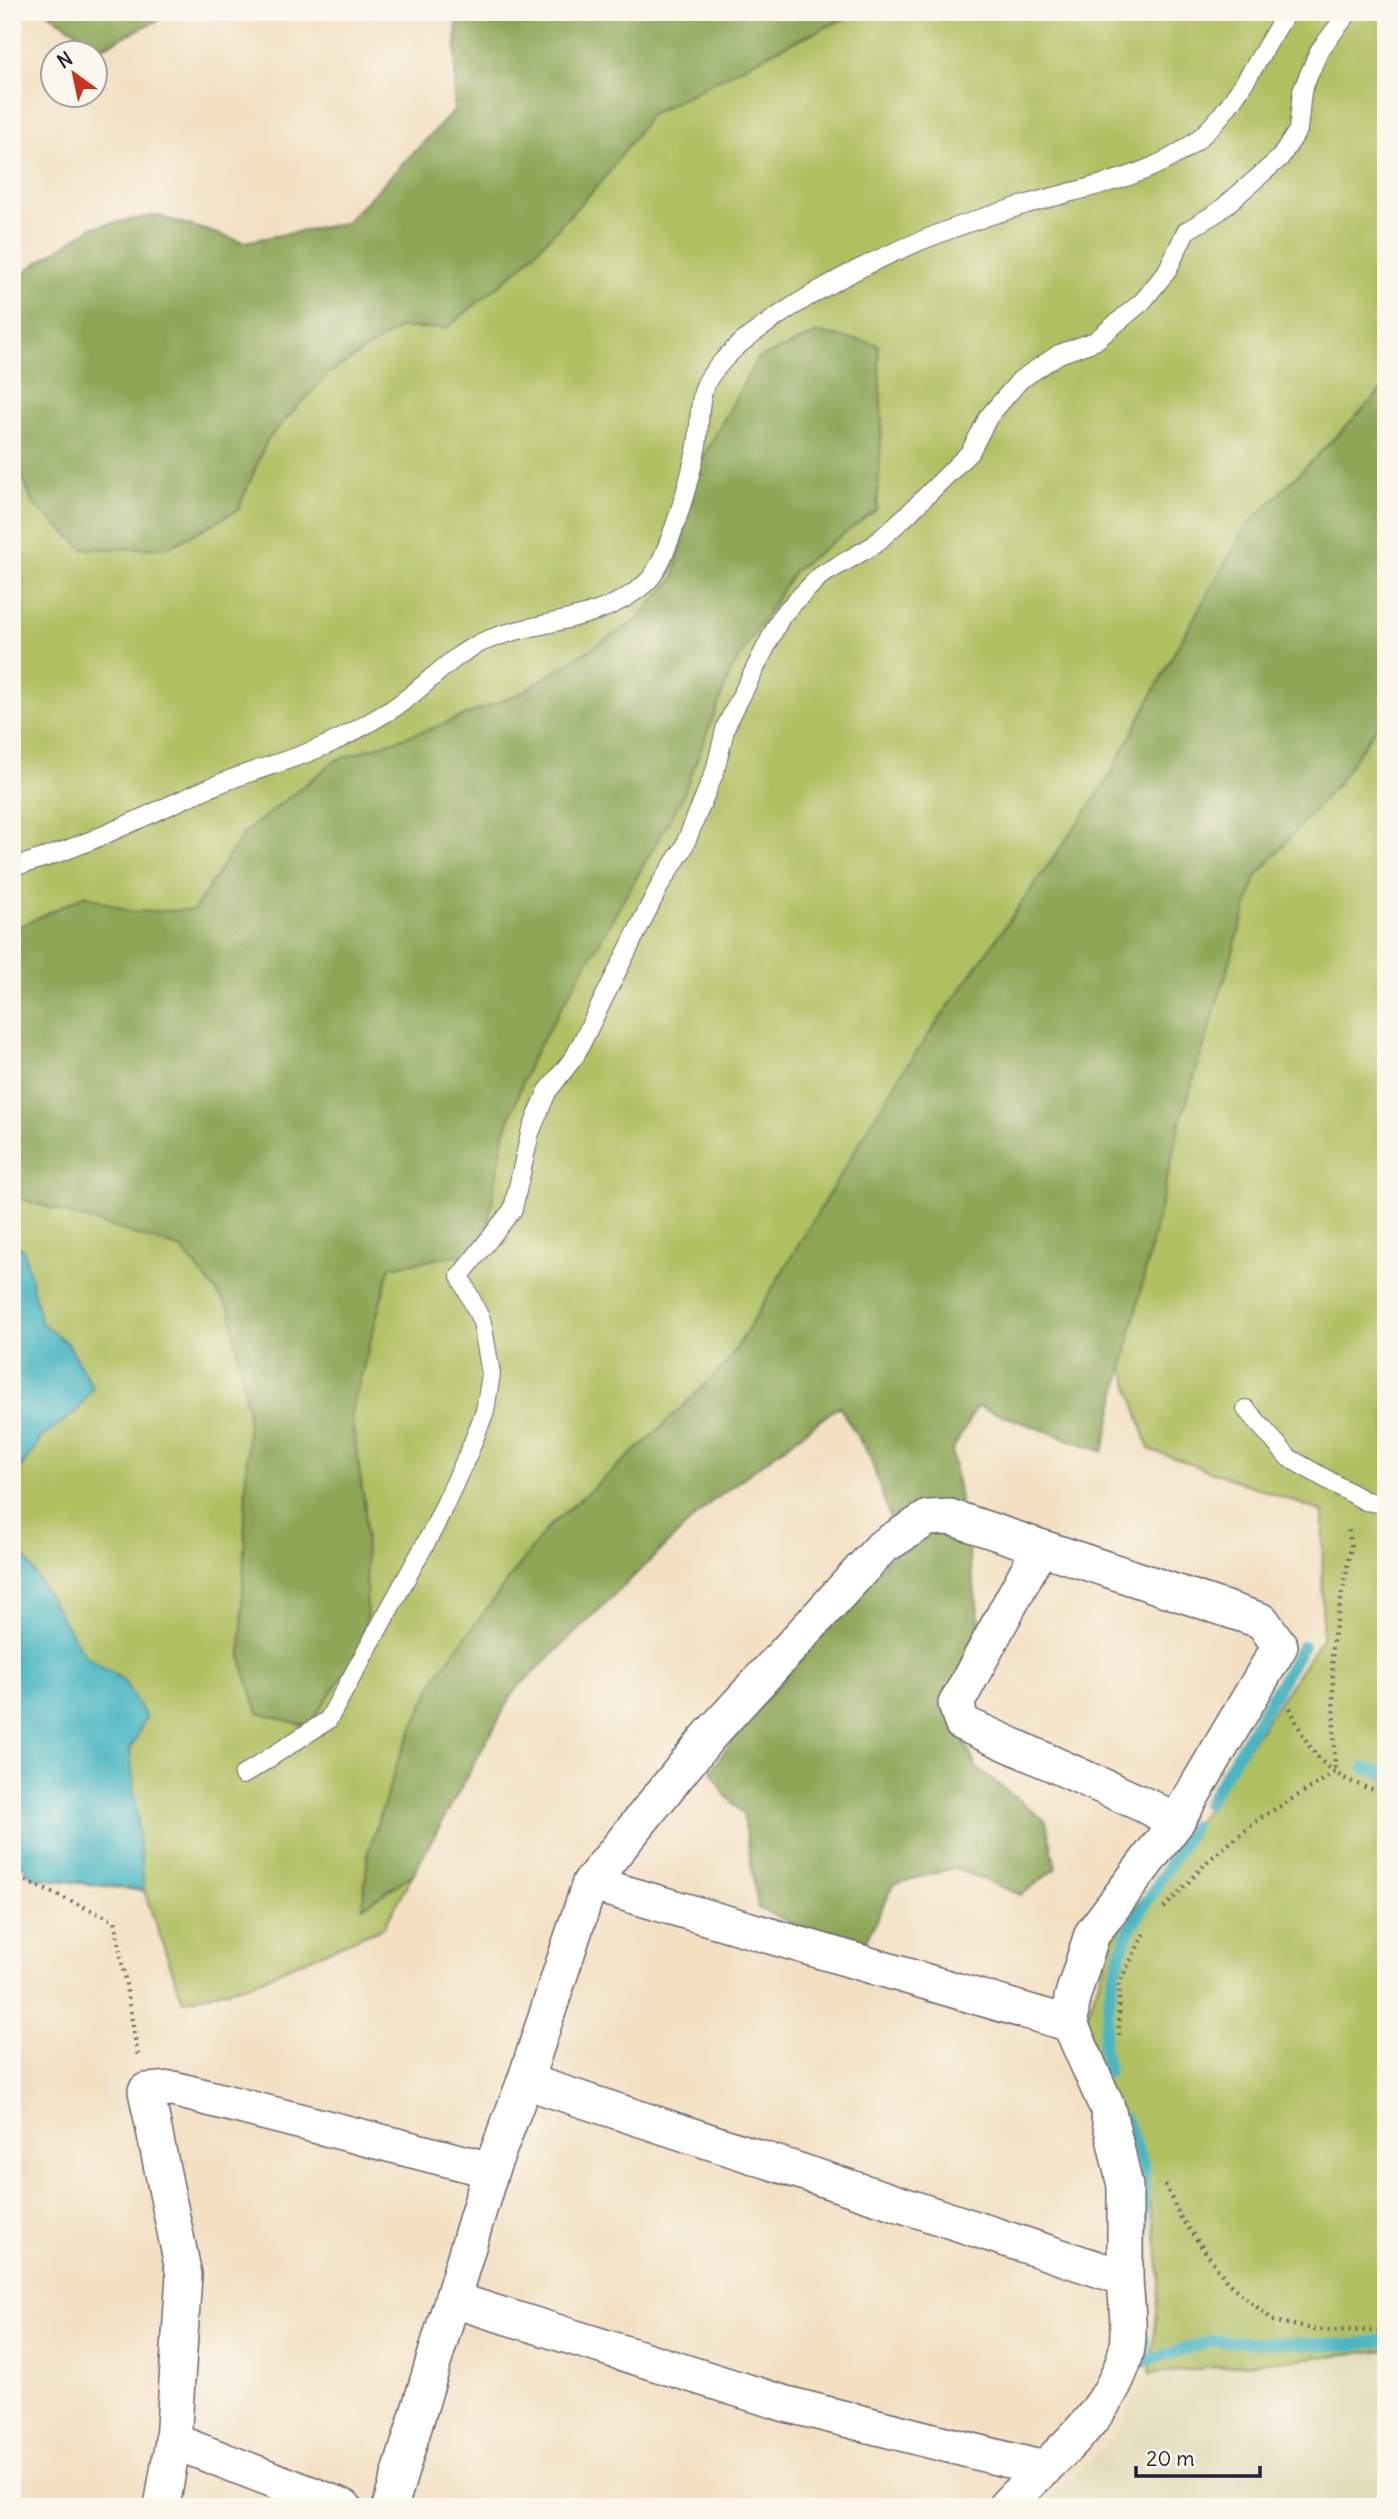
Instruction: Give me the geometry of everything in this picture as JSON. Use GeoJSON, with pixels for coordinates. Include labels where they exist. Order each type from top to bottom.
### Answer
{"type":"FeatureCollection","features":[{"type":"Feature","properties":{"kind":"street"},"geometry":{"type":"LineString","coordinates":[[390,2507],[491,2170],[525,2081],[590,1883],[709,1736],[882,1546],[928,1518],[950,1517],[1262,1621],[1280,1646],[1271,1666],[1175,1824],[1093,1934],[1072,1998],[1070,2024],[1107,2108],[1125,2186],[1126,2351],[1111,2387],[1078,2438],[1005,2507]]}},
{"type":"Feature","properties":{"kind":"street"},"geometry":{"type":"LineString","coordinates":[[1040,1548],[956,1704],[962,1723],[1153,1809],[1175,1824]]}},
{"type":"Feature","properties":{"kind":"street"},"geometry":{"type":"LineString","coordinates":[[590,1883],[1070,2024]]}},
{"type":"Feature","properties":{"kind":"street"},"geometry":{"type":"LineString","coordinates":[[525,2081],[1125,2278]]}},
{"type":"Feature","properties":{"kind":"street"},"geometry":{"type":"LineString","coordinates":[[162,2507],[173,2441],[184,2275],[146,2091],[173,2089],[491,2170]]}},
{"type":"Feature","properties":{"kind":"street"},"geometry":{"type":"LineString","coordinates":[[454,2300],[786,2404],[1044,2469]]}},
{"type":"Feature","properties":{"kind":"street"},"geometry":{"type":"LineString","coordinates":[[173,2441],[344,2507]]}},
{"type":"Feature","properties":{"kind":"lane"},"geometry":{"type":"LineString","coordinates":[[12,867],[55,856],[220,783],[330,744],[393,709],[429,677],[470,648],[502,633],[555,624],[615,603],[647,582],[662,561],[696,448],[704,386],[743,341],[837,280],[933,233],[1124,177],[1169,159],[1195,142],[1213,122],[1243,82],[1287,12]]}},
{"type":"Feature","properties":{"kind":"lane"},"geometry":{"type":"LineString","coordinates":[[243,1775],[328,1720],[434,1528],[485,1411],[491,1374],[482,1322],[460,1276],[513,1209],[530,1133],[547,1092],[575,1056],[661,883],[683,849],[715,771],[726,726],[782,615],[820,576],[874,545],[918,505],[970,452],[989,416],[1020,380],[1059,354],[1095,341],[1143,301],[1167,271],[1186,231],[1218,212],[1279,159],[1298,130],[1302,92],[1319,51],[1349,12]]}},
{"type":"Feature","properties":{"kind":"lane"},"geometry":{"type":"LineString","coordinates":[[1246,1409],[1289,1458],[1365,1501],[1386,1504]]}},
{"type":"Feature","properties":{"kind":"path"},"geometry":{"type":"LineString","coordinates":[[1335,1773],[1332,1647],[1351,1546],[1343,1489]]}},
{"type":"Feature","properties":{"kind":"path"},"geometry":{"type":"LineString","coordinates":[[1271,1666],[1304,1740],[1325,1766],[1352,1785],[1386,1793]]}},
{"type":"Feature","properties":{"kind":"path"},"geometry":{"type":"LineString","coordinates":[[1156,1916],[1209,1860],[1262,1817],[1335,1773]]}},
{"type":"Feature","properties":{"kind":"path"},"geometry":{"type":"LineString","coordinates":[[26,1881],[115,1921],[133,2035],[146,2091]]}},
{"type":"Feature","properties":{"kind":"path"},"geometry":{"type":"LineString","coordinates":[[1119,2041],[1119,1983],[1148,1926]]}},
{"type":"Feature","properties":{"kind":"path"},"geometry":{"type":"LineString","coordinates":[[1163,2181],[1181,2218],[1228,2283],[1274,2321],[1317,2330],[1386,2331]]}},
{"type":"Feature","properties":{"kind":"shaded area"},"geometry":{"type":"Polygon","coordinates":[[[1386,2350],[1386,2507],[1038,2507],[1068,2483],[1115,2435],[1149,2374],[1386,2350]]]}},
{"type":"Feature","properties":{"kind":"green space"},"geometry":{"type":"Polygon","coordinates":[[[47,12],[171,14],[108,44],[108,38],[85,38],[47,12]]]}},
{"type":"Feature","properties":{"kind":"green space"},"geometry":{"type":"Polygon","coordinates":[[[457,12],[860,12],[786,45],[651,114],[602,181],[520,268],[447,328],[399,328],[327,375],[267,440],[238,510],[168,548],[84,549],[32,503],[12,441],[12,300],[28,269],[93,227],[156,215],[244,242],[345,223],[454,111],[457,12]]]}},
{"type":"Feature","properties":{"kind":"green space"},"geometry":{"type":"Polygon","coordinates":[[[507,12],[1386,12],[1386,2350],[1149,2374],[1159,2284],[1153,2218],[1145,2186],[1122,2123],[1081,2032],[1114,1936],[1175,1855],[1322,1638],[1323,1512],[1149,1449],[1123,1367],[1233,848],[839,1406],[711,1502],[514,1691],[384,1927],[247,1985],[183,2001],[144,1891],[32,1877],[12,1851],[12,405],[511,169],[507,12]]]}},
{"type":"Feature","properties":{"kind":"green space"},"geometry":{"type":"Polygon","coordinates":[[[818,333],[878,344],[882,422],[877,509],[794,571],[732,669],[681,800],[530,1062],[504,1134],[483,1251],[390,1267],[351,1414],[365,1508],[367,1640],[308,1726],[258,1713],[241,1658],[248,1414],[230,1309],[182,1249],[12,1196],[12,930],[86,895],[131,912],[194,910],[243,834],[336,760],[433,728],[519,694],[638,619],[674,579],[696,471],[757,359],[818,333]]]}},
{"type":"Feature","properties":{"kind":"green space"},"geometry":{"type":"Polygon","coordinates":[[[1386,386],[1386,713],[1338,783],[1256,877],[1180,1123],[1103,1452],[977,1406],[952,1451],[980,1623],[947,1708],[977,1768],[1046,1821],[1056,1868],[1021,1895],[955,1868],[894,1884],[864,1944],[802,1928],[758,1908],[743,1814],[725,1795],[711,1770],[751,1716],[899,1546],[870,1457],[839,1406],[711,1502],[514,1691],[413,1874],[363,1907],[368,1852],[399,1758],[437,1675],[548,1527],[649,1439],[728,1362],[901,1074],[1106,783],[1175,651],[1246,527],[1386,386]]]}},
{"type":"Feature","properties":{"kind":"water"},"geometry":{"type":"Polygon","coordinates":[[[12,1240],[24,1251],[41,1323],[68,1344],[93,1388],[77,1411],[42,1437],[14,1478],[12,1495],[12,1240]]]}},
{"type":"Feature","properties":{"kind":"water"},"geometry":{"type":"Polygon","coordinates":[[[12,1536],[84,1655],[122,1679],[146,1717],[130,1750],[144,1890],[32,1877],[12,1851],[12,1536]]]}},
{"type":"Feature","properties":{"kind":"waterway"},"geometry":{"type":"LineString","coordinates":[[1207,1804],[1303,1646]]}},
{"type":"Feature","properties":{"kind":"waterway"},"geometry":{"type":"LineString","coordinates":[[1365,1768],[1386,1773]]}},
{"type":"Feature","properties":{"kind":"waterway"},"geometry":{"type":"LineString","coordinates":[[1108,2072],[1103,2044],[1111,1986],[1126,1936],[1193,1826]]}},
{"type":"Feature","properties":{"kind":"waterway"},"geometry":{"type":"LineString","coordinates":[[1125,2119],[1143,2165],[1144,2311]]}},
{"type":"Feature","properties":{"kind":"waterway"},"geometry":{"type":"LineString","coordinates":[[1144,2340],[1143,2362],[1211,2341],[1351,2345],[1386,2340]]}}]}
